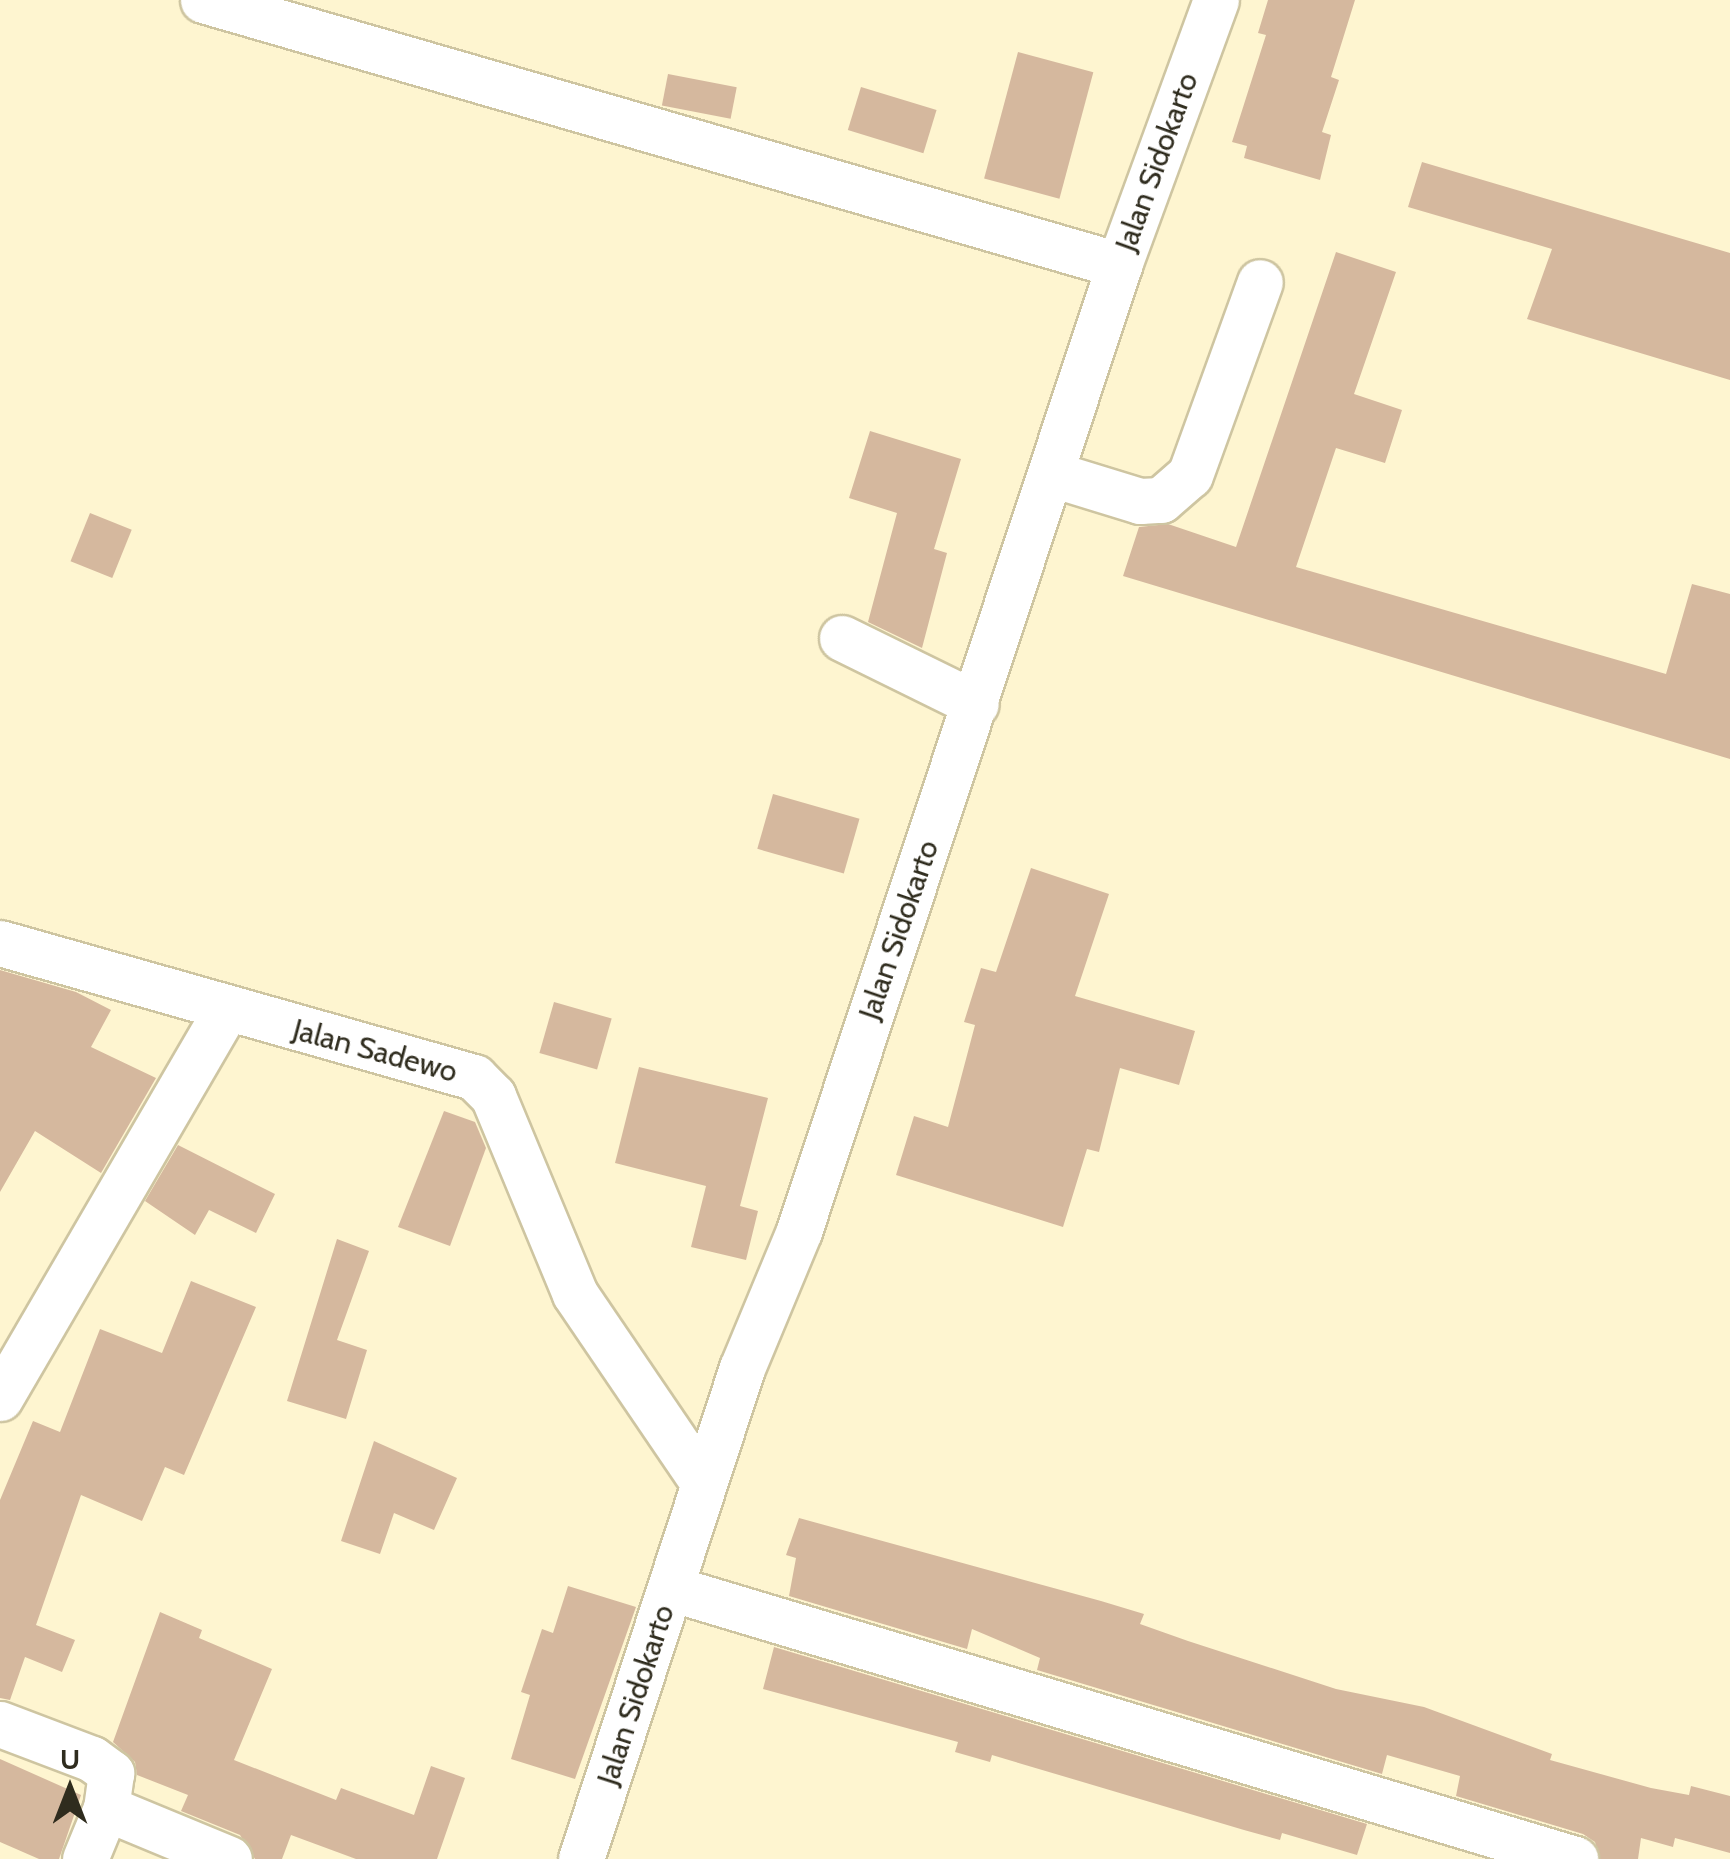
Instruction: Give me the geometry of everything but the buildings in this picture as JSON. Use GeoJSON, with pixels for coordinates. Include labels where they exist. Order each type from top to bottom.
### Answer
{"type":"FeatureCollection","features":[{"type":"Feature","properties":{"kind":"street"},"geometry":{"type":"LineString","coordinates":[[203,0],[1119,264]]}},
{"type":"Feature","properties":{"kind":"street","name":"Jalan Sidokarto"},"geometry":{"type":"LineString","coordinates":[[581,1859],[703,1482],[799,1231],[1119,264],[1216,0]]}},
{"type":"Feature","properties":{"kind":"street"},"geometry":{"type":"LineString","coordinates":[[1052,474],[1140,501],[1162,500],[1190,474],[1260,282]]}},
{"type":"Feature","properties":{"kind":"street"},"geometry":{"type":"LineString","coordinates":[[842,638],[976,704]]}},
{"type":"Feature","properties":{"kind":"street","name":"Jalan Sadewo"},"geometry":{"type":"LineString","coordinates":[[0,943],[226,1012],[474,1077],[493,1096],[576,1294],[703,1482]]}},
{"type":"Feature","properties":{"kind":"street"},"geometry":{"type":"LineString","coordinates":[[5,1378],[226,1012]]}},
{"type":"Feature","properties":{"kind":"street"},"geometry":{"type":"LineString","coordinates":[[670,1588],[1575,1859]]}},
{"type":"Feature","properties":{"kind":"street"},"geometry":{"type":"LineString","coordinates":[[0,1724],[92,1759],[111,1773],[106,1808],[85,1859]]}},
{"type":"Feature","properties":{"kind":"street"},"geometry":{"type":"LineString","coordinates":[[106,1808],[229,1859]]}}]}
